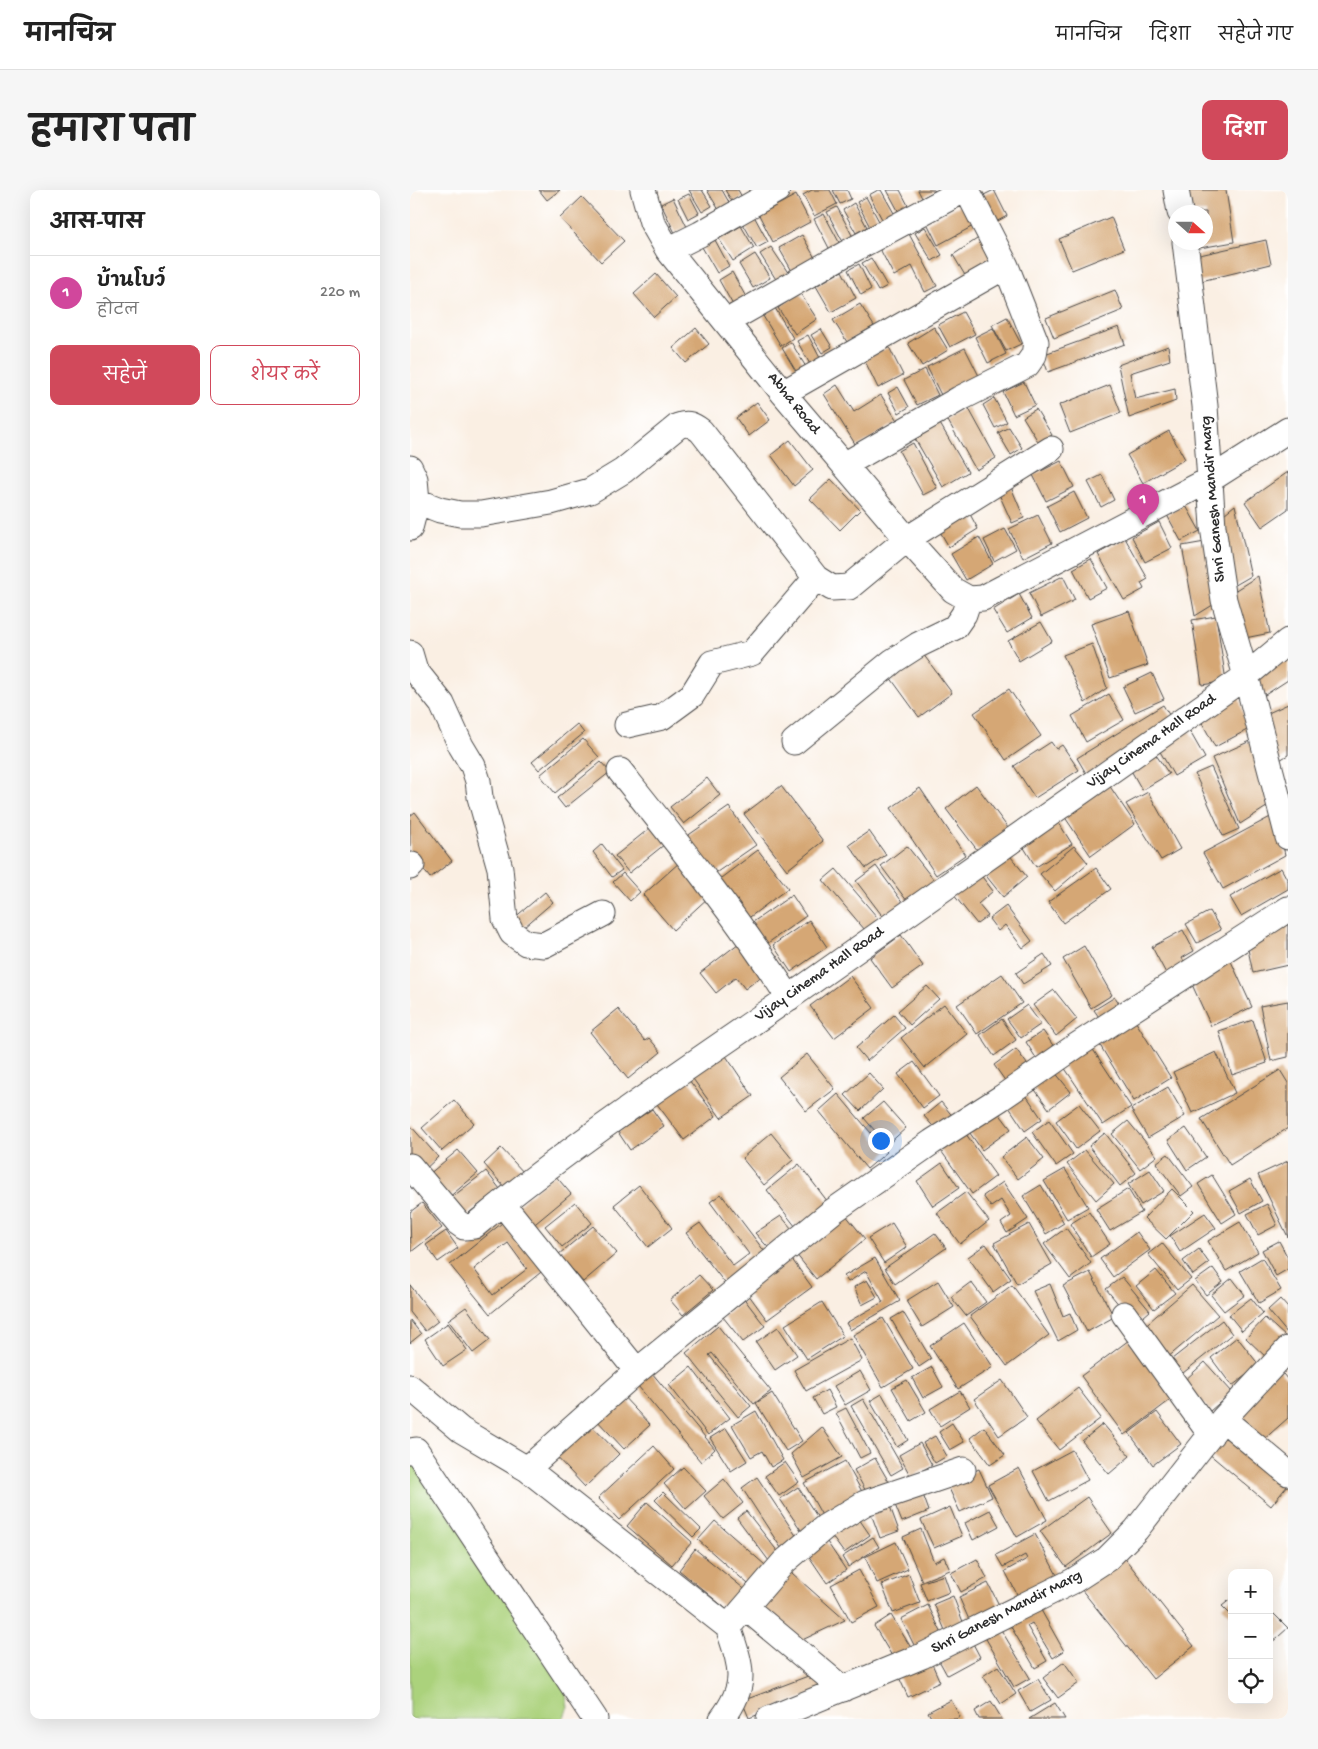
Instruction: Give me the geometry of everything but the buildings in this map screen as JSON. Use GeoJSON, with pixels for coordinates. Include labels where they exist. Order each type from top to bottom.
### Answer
{"type":"FeatureCollection","features":[{"type":"Feature","properties":{"kind":"street","name":"Abha Road"},"geometry":{"type":"LineString","coordinates":[[643,190],[652,222],[668,250],[783,393],[907,539],[953,590],[969,599]]}},
{"type":"Feature","properties":{"kind":"street"},"geometry":{"type":"LineString","coordinates":[[668,250],[777,190]]}},
{"type":"Feature","properties":{"kind":"street"},"geometry":{"type":"LineString","coordinates":[[726,322],[845,254],[965,190],[1006,266],[1036,342],[1034,355],[1027,365],[959,399],[844,465]]}},
{"type":"Feature","properties":{"kind":"street"},"geometry":{"type":"LineString","coordinates":[[1176,190],[1179,205]]}},
{"type":"Feature","properties":{"kind":"street","name":"Shri Ganesh Mandir Marg"},"geometry":{"type":"LineString","coordinates":[[1186,250],[1205,406],[1213,527],[1224,600],[1288,837]]}},
{"type":"Feature","properties":{"kind":"street"},"geometry":{"type":"LineString","coordinates":[[783,393],[1006,266]]}},
{"type":"Feature","properties":{"kind":"street"},"geometry":{"type":"LineString","coordinates":[[418,501],[440,510],[460,514],[481,514],[551,502],[590,491],[623,470],[678,426],[685,423],[701,431],[816,578],[832,588],[849,587],[907,539],[1051,449]]}},
{"type":"Feature","properties":{"kind":"street"},"geometry":{"type":"LineString","coordinates":[[794,742],[892,661],[918,645],[955,627],[964,614],[969,599],[983,598],[1211,479],[1288,430]]}},
{"type":"Feature","properties":{"kind":"street"},"geometry":{"type":"LineString","coordinates":[[410,468],[415,479],[418,501],[410,528]]}},
{"type":"Feature","properties":{"kind":"street"},"geometry":{"type":"LineString","coordinates":[[627,726],[662,716],[692,695],[712,664],[752,653],[816,578]]}},
{"type":"Feature","properties":{"kind":"street","name":"Vijay Cinema Hall Road"},"geometry":{"type":"LineString","coordinates":[[410,1166],[457,1222],[464,1227],[474,1226],[502,1203],[676,1075],[789,998],[1246,676],[1288,641]]}},
{"type":"Feature","properties":{"kind":"street"},"geometry":{"type":"LineString","coordinates":[[410,653],[415,670],[442,704],[461,746],[474,766],[480,796],[500,868],[505,919],[512,933],[526,942],[544,945],[603,914]]}},
{"type":"Feature","properties":{"kind":"street"},"geometry":{"type":"LineString","coordinates":[[620,771],[717,894],[761,954],[789,998]]}},
{"type":"Feature","properties":{"kind":"street"},"geometry":{"type":"LineString","coordinates":[[527,1469],[637,1371],[833,1211],[1076,1046],[1288,909]]}},
{"type":"Feature","properties":{"kind":"street"},"geometry":{"type":"LineString","coordinates":[[502,1203],[637,1371]]}},
{"type":"Feature","properties":{"kind":"street"},"geometry":{"type":"LineString","coordinates":[[1124,1314],[1217,1427],[1288,1473]]}},
{"type":"Feature","properties":{"kind":"street","name":"Shri Ganesh Mandir Marg"},"geometry":{"type":"LineString","coordinates":[[769,1719],[922,1656],[1073,1582],[1107,1558],[1136,1530],[1217,1427],[1288,1349]]}},
{"type":"Feature","properties":{"kind":"street"},"geometry":{"type":"LineString","coordinates":[[410,1387],[461,1430],[527,1469],[728,1628],[740,1663],[740,1686],[730,1708],[722,1719]]}},
{"type":"Feature","properties":{"kind":"street"},"geometry":{"type":"LineString","coordinates":[[410,1451],[416,1450],[595,1719]]}},
{"type":"Feature","properties":{"kind":"street"},"geometry":{"type":"LineString","coordinates":[[728,1628],[784,1562],[825,1527],[865,1503],[963,1470]]}},
{"type":"Feature","properties":{"kind":"street"},"geometry":{"type":"LineString","coordinates":[[746,1608],[843,1689]]}},
{"type":"Feature","properties":{"kind":"green space"},"geometry":{"type":"Polygon","coordinates":[[[414,1463],[564,1683],[568,1707],[563,1719],[410,1719],[410,1464],[414,1463]]]}},
{"type":"Feature","properties":{"kind":"place","name":"บ้านโบว์"},"geometry":{"type":"Point","coordinates":[1143,525]}}]}
